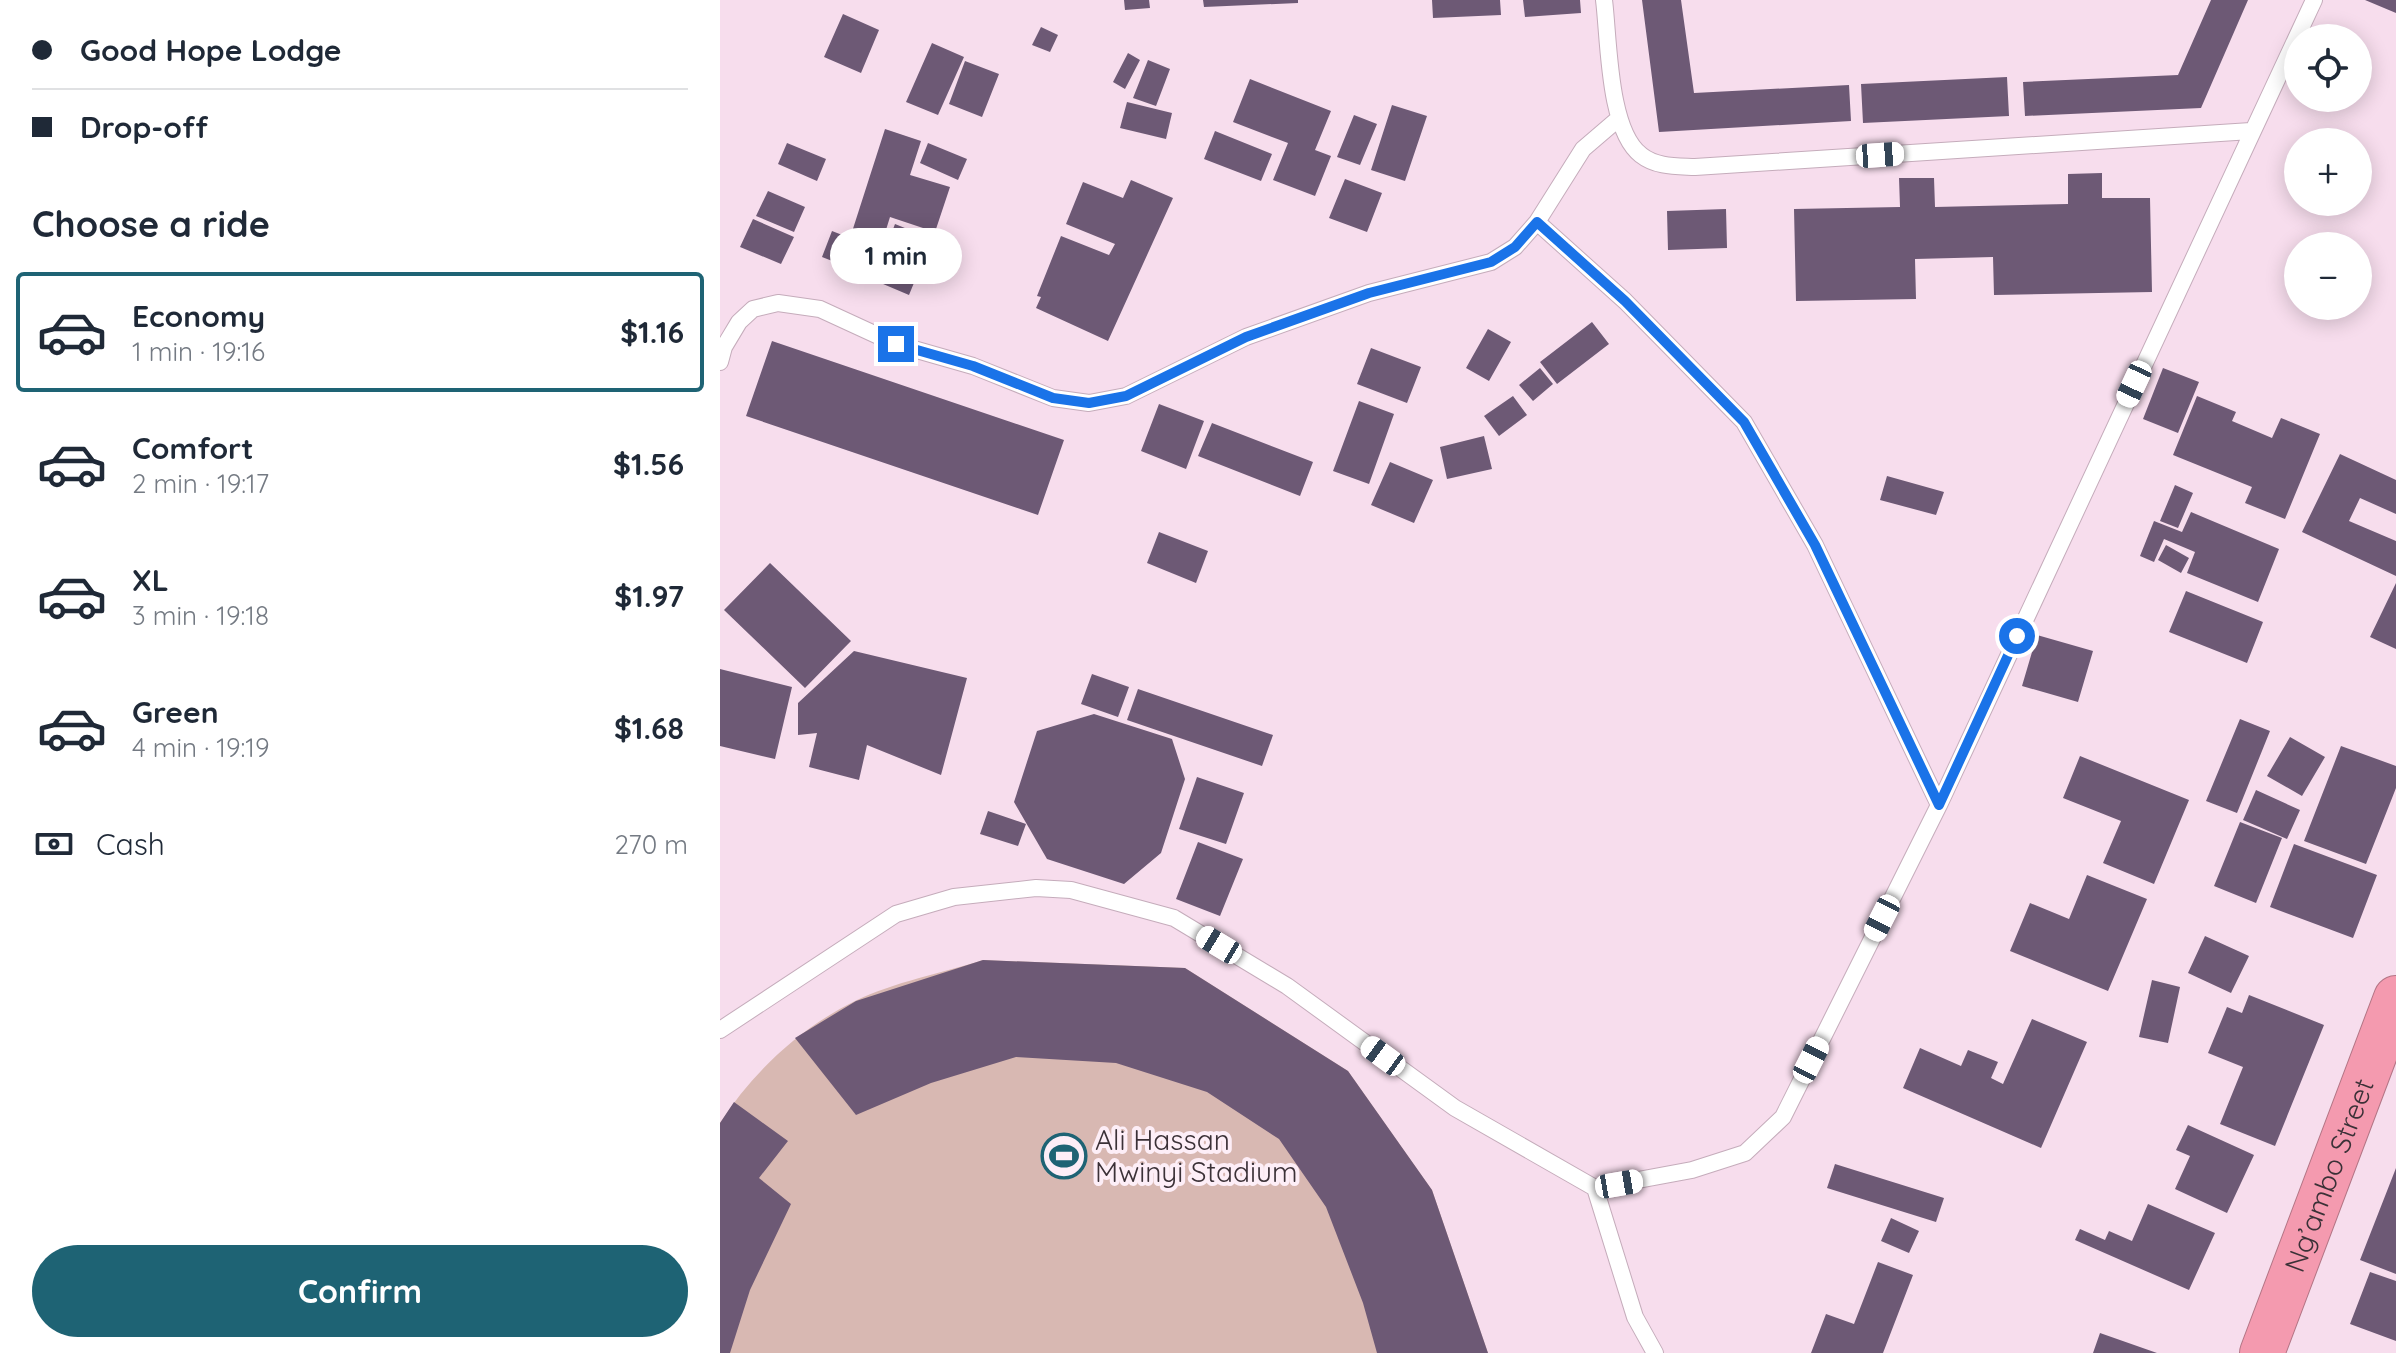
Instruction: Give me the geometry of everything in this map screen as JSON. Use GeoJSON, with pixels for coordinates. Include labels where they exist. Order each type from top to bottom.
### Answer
{"type":"FeatureCollection","features":[{"type":"Feature","properties":{"kind":"highway","name":"Ng’ambo Street"},"geometry":{"type":"LineString","coordinates":[[2262,1353],[2396,998]]}},
{"type":"Feature","properties":{"kind":"lane"},"geometry":{"type":"LineString","coordinates":[[1604,0],[1618,119],[1626,139],[1641,155],[1661,165],[1695,167],[2251,131]]}},
{"type":"Feature","properties":{"kind":"lane"},"geometry":{"type":"LineString","coordinates":[[720,1030],[896,914],[954,897],[1036,888],[1071,890],[1174,918],[1287,986],[1455,1108],[1595,1188],[1692,1170],[1745,1153],[1783,1117],[1939,805],[2314,0]]}},
{"type":"Feature","properties":{"kind":"lane"},"geometry":{"type":"LineString","coordinates":[[720,362],[724,347],[739,322],[753,309],[778,303],[820,309],[896,344],[973,366],[1053,398],[1089,403],[1126,396],[1246,337],[1369,293],[1491,262],[1515,247],[1537,222],[1583,149],[1618,119]]}},
{"type":"Feature","properties":{"kind":"lane"},"geometry":{"type":"LineString","coordinates":[[1537,222],[1625,301],[1744,422],[1822,558],[1939,805]]}},
{"type":"Feature","properties":{"kind":"lane"},"geometry":{"type":"LineString","coordinates":[[1595,1188],[1635,1317],[1655,1353]]}},
{"type":"Feature","properties":{"kind":"shaded area","name":"Ali Hassan Mwinyi Stadium"},"geometry":{"type":"Polygon","coordinates":[[[983,960],[1185,968],[1348,1071],[1432,1190],[1488,1353],[720,1353],[720,1123],[763,1069],[815,1024],[855,1001],[886,988],[983,960]]]}},
{"type":"Feature","properties":{"kind":"building"},"geometry":{"type":"Polygon","coordinates":[[[1124,0],[1149,0],[1150,8],[1125,10],[1124,0]]]}},
{"type":"Feature","properties":{"kind":"building"},"geometry":{"type":"Polygon","coordinates":[[[1203,0],[1298,0],[1298,3],[1204,7],[1203,0]]]}},
{"type":"Feature","properties":{"kind":"building"},"geometry":{"type":"Polygon","coordinates":[[[1432,0],[1500,0],[1501,15],[1433,18],[1432,0]]]}},
{"type":"Feature","properties":{"kind":"building"},"geometry":{"type":"Polygon","coordinates":[[[1523,0],[1580,0],[1581,13],[1525,17],[1523,0]]]}},
{"type":"Feature","properties":{"kind":"building"},"geometry":{"type":"Polygon","coordinates":[[[1642,0],[1681,0],[1694,93],[1849,85],[1851,121],[1659,132],[1642,0]]]}},
{"type":"Feature","properties":{"kind":"building"},"geometry":{"type":"Polygon","coordinates":[[[2211,0],[2248,0],[2201,108],[2025,116],[2023,82],[2178,75],[2211,0]]]}},
{"type":"Feature","properties":{"kind":"building"},"geometry":{"type":"Polygon","coordinates":[[[2365,0],[2396,0],[2396,13],[2365,0]]]}},
{"type":"Feature","properties":{"kind":"building"},"geometry":{"type":"Polygon","coordinates":[[[843,14],[879,30],[861,73],[824,57],[843,14]]]}},
{"type":"Feature","properties":{"kind":"building"},"geometry":{"type":"Polygon","coordinates":[[[1041,27],[1058,35],[1050,52],[1032,45],[1041,27]]]}},
{"type":"Feature","properties":{"kind":"building"},"geometry":{"type":"Polygon","coordinates":[[[932,43],[964,57],[938,115],[906,102],[932,43]]]}},
{"type":"Feature","properties":{"kind":"building"},"geometry":{"type":"Polygon","coordinates":[[[1128,53],[1140,60],[1125,89],[1113,82],[1128,53]]]}},
{"type":"Feature","properties":{"kind":"building"},"geometry":{"type":"Polygon","coordinates":[[[1148,60],[1170,69],[1156,106],[1133,98],[1148,60]]]}},
{"type":"Feature","properties":{"kind":"building"},"geometry":{"type":"Polygon","coordinates":[[[965,61],[999,74],[982,117],[949,104],[965,61]]]}},
{"type":"Feature","properties":{"kind":"building"},"geometry":{"type":"Polygon","coordinates":[[[2007,77],[2009,116],[1863,123],[1861,84],[2007,77]]]}},
{"type":"Feature","properties":{"kind":"building"},"geometry":{"type":"Polygon","coordinates":[[[1250,79],[1331,111],[1315,150],[1331,156],[1315,196],[1273,180],[1288,143],[1233,122],[1250,79]]]}},
{"type":"Feature","properties":{"kind":"building"},"geometry":{"type":"Polygon","coordinates":[[[1127,102],[1172,113],[1166,139],[1120,128],[1127,102]]]}},
{"type":"Feature","properties":{"kind":"building"},"geometry":{"type":"Polygon","coordinates":[[[1392,105],[1427,116],[1405,181],[1371,170],[1392,105]]]}},
{"type":"Feature","properties":{"kind":"building"},"geometry":{"type":"Polygon","coordinates":[[[1354,115],[1377,124],[1360,165],[1337,157],[1354,115]]]}},
{"type":"Feature","properties":{"kind":"building"},"geometry":{"type":"Polygon","coordinates":[[[885,129],[921,141],[910,175],[950,187],[935,232],[890,217],[880,249],[874,247],[863,273],[822,257],[832,231],[850,238],[885,129]]]}},
{"type":"Feature","properties":{"kind":"building"},"geometry":{"type":"Polygon","coordinates":[[[1215,131],[1272,154],[1261,181],[1204,159],[1215,131]]]}},
{"type":"Feature","properties":{"kind":"building"},"geometry":{"type":"Polygon","coordinates":[[[787,143],[826,159],[817,181],[778,164],[787,143]]]}},
{"type":"Feature","properties":{"kind":"building"},"geometry":{"type":"Polygon","coordinates":[[[928,143],[967,159],[958,180],[920,163],[928,143]]]}},
{"type":"Feature","properties":{"kind":"building"},"geometry":{"type":"Polygon","coordinates":[[[2102,173],[2102,198],[2150,198],[2152,292],[1994,295],[1993,257],[1915,259],[1916,299],[1796,301],[1794,209],[1900,207],[1899,178],[1934,178],[1935,207],[2068,204],[2068,174],[2102,173]]]}},
{"type":"Feature","properties":{"kind":"building"},"geometry":{"type":"Polygon","coordinates":[[[1345,179],[1382,193],[1367,232],[1329,218],[1345,179]]]}},
{"type":"Feature","properties":{"kind":"building"},"geometry":{"type":"Polygon","coordinates":[[[1131,180],[1173,198],[1108,341],[1036,308],[1041,297],[1037,296],[1061,236],[1109,255],[1115,244],[1066,224],[1083,182],[1123,198],[1131,180]]]}},
{"type":"Feature","properties":{"kind":"building"},"geometry":{"type":"Polygon","coordinates":[[[768,191],[805,207],[794,232],[756,216],[768,191]]]}},
{"type":"Feature","properties":{"kind":"building"},"geometry":{"type":"Polygon","coordinates":[[[1726,209],[1727,248],[1668,250],[1667,211],[1726,209]]]}},
{"type":"Feature","properties":{"kind":"building"},"geometry":{"type":"Polygon","coordinates":[[[753,219],[794,237],[781,264],[740,247],[753,219]]]}},
{"type":"Feature","properties":{"kind":"building"},"geometry":{"type":"Polygon","coordinates":[[[895,224],[932,239],[909,295],[876,281],[891,247],[887,245],[895,224]]]}},
{"type":"Feature","properties":{"kind":"building"},"geometry":{"type":"Polygon","coordinates":[[[1592,322],[1609,344],[1557,384],[1540,362],[1592,322]]]}},
{"type":"Feature","properties":{"kind":"building"},"geometry":{"type":"Polygon","coordinates":[[[1488,329],[1511,342],[1489,381],[1466,368],[1488,329]]]}},
{"type":"Feature","properties":{"kind":"building"},"geometry":{"type":"Polygon","coordinates":[[[772,341],[1064,440],[1038,515],[746,416],[772,341]]]}},
{"type":"Feature","properties":{"kind":"building"},"geometry":{"type":"Polygon","coordinates":[[[1371,348],[1421,367],[1407,403],[1357,384],[1371,348]]]}},
{"type":"Feature","properties":{"kind":"building"},"geometry":{"type":"Polygon","coordinates":[[[1540,368],[1553,384],[1533,401],[1519,385],[1540,368]]]}},
{"type":"Feature","properties":{"kind":"building"},"geometry":{"type":"Polygon","coordinates":[[[2163,368],[2199,382],[2178,433],[2143,419],[2163,368]]]}},
{"type":"Feature","properties":{"kind":"building"},"geometry":{"type":"Polygon","coordinates":[[[1513,396],[1527,415],[1499,436],[1484,416],[1513,396]]]}},
{"type":"Feature","properties":{"kind":"building"},"geometry":{"type":"Polygon","coordinates":[[[2197,396],[2236,412],[2232,421],[2272,438],[2281,418],[2320,434],[2285,519],[2245,503],[2252,487],[2173,455],[2197,396]]]}},
{"type":"Feature","properties":{"kind":"building"},"geometry":{"type":"Polygon","coordinates":[[[1359,401],[1394,414],[1369,484],[1333,471],[1359,401]]]}},
{"type":"Feature","properties":{"kind":"building"},"geometry":{"type":"Polygon","coordinates":[[[1159,404],[1204,421],[1186,469],[1141,451],[1159,404]]]}},
{"type":"Feature","properties":{"kind":"building"},"geometry":{"type":"Polygon","coordinates":[[[1212,423],[1313,462],[1300,496],[1198,456],[1212,423]]]}},
{"type":"Feature","properties":{"kind":"building"},"geometry":{"type":"Polygon","coordinates":[[[1484,436],[1492,469],[1447,479],[1440,447],[1484,436]]]}},
{"type":"Feature","properties":{"kind":"building"},"geometry":{"type":"Polygon","coordinates":[[[2340,454],[2396,480],[2396,514],[2360,498],[2349,521],[2396,541],[2396,576],[2302,532],[2340,454]]]}},
{"type":"Feature","properties":{"kind":"building"},"geometry":{"type":"Polygon","coordinates":[[[1390,462],[1433,480],[1414,523],[1371,505],[1390,462]]]}},
{"type":"Feature","properties":{"kind":"building"},"geometry":{"type":"Polygon","coordinates":[[[1887,476],[1944,492],[1936,515],[1880,500],[1887,476]]]}},
{"type":"Feature","properties":{"kind":"building"},"geometry":{"type":"Polygon","coordinates":[[[2175,485],[2193,493],[2178,528],[2160,521],[2175,485]]]}},
{"type":"Feature","properties":{"kind":"building"},"geometry":{"type":"Polygon","coordinates":[[[2191,512],[2279,549],[2258,602],[2187,573],[2195,552],[2164,539],[2154,562],[2140,556],[2154,521],[2182,532],[2191,512]]]}},
{"type":"Feature","properties":{"kind":"building"},"geometry":{"type":"Polygon","coordinates":[[[1159,532],[1208,551],[1196,583],[1147,563],[1159,532]]]}},
{"type":"Feature","properties":{"kind":"building"},"geometry":{"type":"Polygon","coordinates":[[[2166,545],[2189,558],[2181,573],[2158,560],[2166,545]]]}},
{"type":"Feature","properties":{"kind":"building"},"geometry":{"type":"Polygon","coordinates":[[[770,563],[851,641],[805,688],[724,610],[770,563]]]}},
{"type":"Feature","properties":{"kind":"building"},"geometry":{"type":"Polygon","coordinates":[[[2396,583],[2396,649],[2370,637],[2396,583]]]}},
{"type":"Feature","properties":{"kind":"building"},"geometry":{"type":"Polygon","coordinates":[[[2186,591],[2263,622],[2247,663],[2169,632],[2186,591]]]}},
{"type":"Feature","properties":{"kind":"building"},"geometry":{"type":"Polygon","coordinates":[[[2037,635],[2093,651],[2078,702],[2022,686],[2037,635]]]}},
{"type":"Feature","properties":{"kind":"building"},"geometry":{"type":"Polygon","coordinates":[[[854,651],[967,678],[941,775],[867,745],[859,780],[809,767],[817,733],[798,735],[798,703],[854,651]]]}},
{"type":"Feature","properties":{"kind":"building"},"geometry":{"type":"Polygon","coordinates":[[[720,669],[792,687],[775,759],[720,746],[720,669]]]}},
{"type":"Feature","properties":{"kind":"building"},"geometry":{"type":"Polygon","coordinates":[[[1092,674],[1129,687],[1118,717],[1081,704],[1092,674]]]}},
{"type":"Feature","properties":{"kind":"building"},"geometry":{"type":"Polygon","coordinates":[[[1138,689],[1273,735],[1262,766],[1127,720],[1138,689]]]}},
{"type":"Feature","properties":{"kind":"building"},"geometry":{"type":"Polygon","coordinates":[[[1094,714],[1172,739],[1185,779],[1161,853],[1124,884],[1047,859],[1014,802],[1037,731],[1094,714]]]}},
{"type":"Feature","properties":{"kind":"building"},"geometry":{"type":"Polygon","coordinates":[[[2240,719],[2270,731],[2237,813],[2206,801],[2240,719]]]}},
{"type":"Feature","properties":{"kind":"building"},"geometry":{"type":"Polygon","coordinates":[[[2290,737],[2325,757],[2302,796],[2267,776],[2290,737]]]}},
{"type":"Feature","properties":{"kind":"building"},"geometry":{"type":"Polygon","coordinates":[[[2341,746],[2396,766],[2396,788],[2366,864],[2304,841],[2341,746]]]}},
{"type":"Feature","properties":{"kind":"building"},"geometry":{"type":"Polygon","coordinates":[[[2080,756],[2189,800],[2154,884],[2103,863],[2121,821],[2063,798],[2080,756]]]}},
{"type":"Feature","properties":{"kind":"building"},"geometry":{"type":"Polygon","coordinates":[[[1197,777],[1244,793],[1226,844],[1179,829],[1197,777]]]}},
{"type":"Feature","properties":{"kind":"building"},"geometry":{"type":"Polygon","coordinates":[[[2256,790],[2300,810],[2287,839],[2243,820],[2256,790]]]}},
{"type":"Feature","properties":{"kind":"building"},"geometry":{"type":"Polygon","coordinates":[[[988,811],[1026,824],[1018,846],[980,834],[988,811]]]}},
{"type":"Feature","properties":{"kind":"building"},"geometry":{"type":"Polygon","coordinates":[[[2240,822],[2282,838],[2256,903],[2214,886],[2240,822]]]}},
{"type":"Feature","properties":{"kind":"building"},"geometry":{"type":"Polygon","coordinates":[[[1198,842],[1243,859],[1220,916],[1176,899],[1198,842]]]}},
{"type":"Feature","properties":{"kind":"building"},"geometry":{"type":"Polygon","coordinates":[[[2294,844],[2377,875],[2353,938],[2270,907],[2294,844]]]}},
{"type":"Feature","properties":{"kind":"building"},"geometry":{"type":"Polygon","coordinates":[[[2087,875],[2147,899],[2108,991],[2010,951],[2030,903],[2069,919],[2087,875]]]}},
{"type":"Feature","properties":{"kind":"building"},"geometry":{"type":"Polygon","coordinates":[[[2205,936],[2249,956],[2231,993],[2188,973],[2205,936]]]}},
{"type":"Feature","properties":{"kind":"building"},"geometry":{"type":"Polygon","coordinates":[[[983,960],[1185,968],[1348,1071],[1432,1190],[1488,1353],[1377,1353],[1363,1303],[1326,1207],[1279,1139],[1207,1092],[1116,1063],[1016,1057],[931,1083],[856,1115],[795,1038],[856,1001],[983,960]]]}},
{"type":"Feature","properties":{"kind":"building"},"geometry":{"type":"Polygon","coordinates":[[[2152,980],[2180,987],[2168,1043],[2139,1037],[2152,980]]]}},
{"type":"Feature","properties":{"kind":"building"},"geometry":{"type":"Polygon","coordinates":[[[2249,995],[2324,1025],[2275,1146],[2220,1124],[2243,1067],[2208,1053],[2227,1007],[2242,1013],[2249,995]]]}},
{"type":"Feature","properties":{"kind":"building"},"geometry":{"type":"Polygon","coordinates":[[[2032,1019],[2087,1042],[2041,1148],[1903,1088],[1920,1048],[1961,1066],[1968,1050],[1998,1062],[1991,1078],[2003,1084],[2032,1019]]]}},
{"type":"Feature","properties":{"kind":"building"},"geometry":{"type":"Polygon","coordinates":[[[734,1102],[788,1141],[759,1178],[791,1204],[750,1290],[730,1353],[720,1353],[720,1123],[734,1102]]]}},
{"type":"Feature","properties":{"kind":"building"},"geometry":{"type":"Polygon","coordinates":[[[2188,1125],[2254,1155],[2227,1213],[2175,1189],[2190,1156],[2176,1150],[2188,1125]]]}},
{"type":"Feature","properties":{"kind":"building"},"geometry":{"type":"Polygon","coordinates":[[[1835,1164],[1944,1198],[1936,1222],[1827,1188],[1835,1164]]]}},
{"type":"Feature","properties":{"kind":"building"},"geometry":{"type":"Polygon","coordinates":[[[2396,1168],[2396,1274],[2360,1260],[2396,1168]]]}},
{"type":"Feature","properties":{"kind":"building"},"geometry":{"type":"Polygon","coordinates":[[[2148,1204],[2215,1233],[2189,1290],[2075,1240],[2080,1229],[2105,1240],[2109,1231],[2132,1241],[2148,1204]]]}},
{"type":"Feature","properties":{"kind":"building"},"geometry":{"type":"Polygon","coordinates":[[[1891,1218],[1919,1231],[1909,1253],[1881,1241],[1891,1218]]]}},
{"type":"Feature","properties":{"kind":"building"},"geometry":{"type":"Polygon","coordinates":[[[1878,1262],[1913,1275],[1883,1353],[1811,1353],[1826,1314],[1854,1324],[1878,1262]]]}},
{"type":"Feature","properties":{"kind":"building"},"geometry":{"type":"Polygon","coordinates":[[[2370,1272],[2396,1281],[2396,1341],[2350,1324],[2370,1272]]]}},
{"type":"Feature","properties":{"kind":"building"},"geometry":{"type":"Polygon","coordinates":[[[2100,1333],[2157,1353],[2093,1353],[2100,1333]]]}},
{"type":"Feature","properties":{"kind":"place","name":"Ali Hassan Mwinyi Stadium"},"geometry":{"type":"Point","coordinates":[1064,1156]}},
{"type":"Feature","properties":{"kind":"route"},"geometry":{"type":"LineString","coordinates":[[896,344],[973,366],[1016,386],[1053,398],[1089,403],[1126,396],[1246,337],[1369,293],[1491,262],[1515,247],[1537,222],[1625,301],[1744,422],[1815,545],[1880,675],[1939,805],[2017,636]]}}]}
